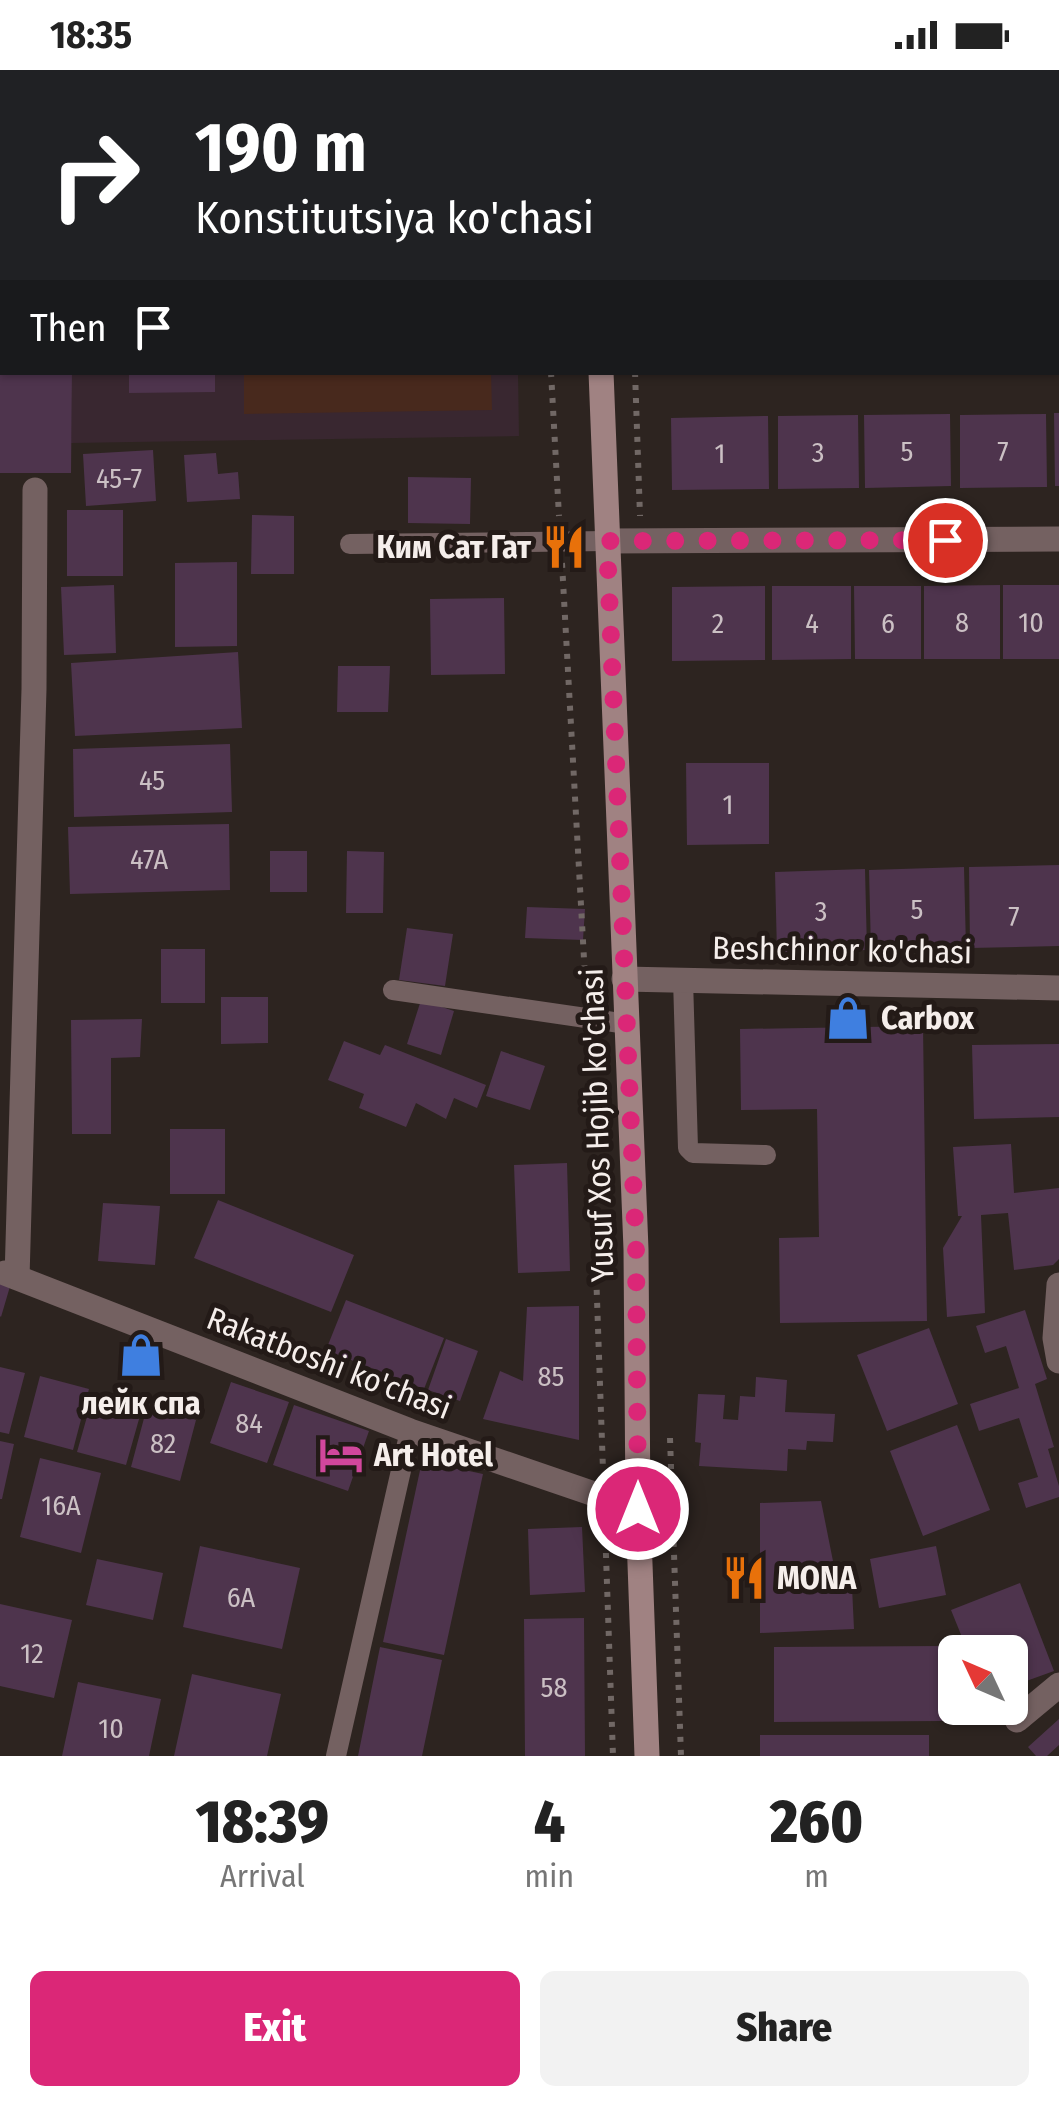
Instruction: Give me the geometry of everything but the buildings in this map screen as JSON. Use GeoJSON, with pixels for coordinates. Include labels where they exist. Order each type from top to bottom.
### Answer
{"type":"FeatureCollection","features":[{"type":"Feature","properties":{"kind":"main road","name":"Yusuf Xos Hojib ko'chasi"},"geometry":{"type":"LineString","coordinates":[[601,375],[636,1249],[638,1509],[646,1756]]}},
{"type":"Feature","properties":{"kind":"street"},"geometry":{"type":"LineString","coordinates":[[8,1274],[34,689],[35,490]]}},
{"type":"Feature","properties":{"kind":"street"},"geometry":{"type":"LineString","coordinates":[[607,541],[1059,539]]}},
{"type":"Feature","properties":{"kind":"street","name":"Beshchinor ko'chasi"},"geometry":{"type":"LineString","coordinates":[[624,978],[1059,988]]}},
{"type":"Feature","properties":{"kind":"street","name":"Rakatboshi ko'chasi"},"geometry":{"type":"LineString","coordinates":[[8,1274],[410,1431],[638,1509]]}},
{"type":"Feature","properties":{"kind":"street"},"geometry":{"type":"LineString","coordinates":[[1059,1286],[1055,1338],[1059,1360]]}},
{"type":"Feature","properties":{"kind":"street"},"geometry":{"type":"LineString","coordinates":[[1028,1711],[1059,1685]]}},
{"type":"Feature","properties":{"kind":"lane"},"geometry":{"type":"LineString","coordinates":[[350,544],[607,541]]}},
{"type":"Feature","properties":{"kind":"lane"},"geometry":{"type":"LineString","coordinates":[[683,980],[688,1148],[693,1152],[766,1156]]}},
{"type":"Feature","properties":{"kind":"lane"},"geometry":{"type":"LineString","coordinates":[[393,990],[627,1024]]}},
{"type":"Feature","properties":{"kind":"lane"},"geometry":{"type":"LineString","coordinates":[[336,1756],[410,1431]]}},
{"type":"Feature","properties":{"kind":"path"},"geometry":{"type":"LineString","coordinates":[[552,375],[560,529]]}},
{"type":"Feature","properties":{"kind":"path"},"geometry":{"type":"LineString","coordinates":[[561,548],[587,1018],[613,1756]]}},
{"type":"Feature","properties":{"kind":"path"},"geometry":{"type":"LineString","coordinates":[[672,1510],[681,1756]]}},
{"type":"Feature","properties":{"kind":"shaded area"},"geometry":{"type":"Polygon","coordinates":[[[72,375],[518,375],[519,436],[71,443],[72,375]]]}},
{"type":"Feature","properties":{"kind":"shaded area"},"geometry":{"type":"Polygon","coordinates":[[[244,375],[491,375],[492,410],[244,414],[244,375]]]}},
{"type":"Feature","properties":{"kind":"place","name":"Ким Сат Гат"},"geometry":{"type":"Point","coordinates":[564,547]}},
{"type":"Feature","properties":{"kind":"place","name":"Carbox"},"geometry":{"type":"Point","coordinates":[848,1018]}},
{"type":"Feature","properties":{"kind":"place","name":"лейк спа"},"geometry":{"type":"Point","coordinates":[141,1355]}},
{"type":"Feature","properties":{"kind":"place","name":"Art Hotel"},"geometry":{"type":"Point","coordinates":[341,1455]}},
{"type":"Feature","properties":{"kind":"place","name":"MONA"},"geometry":{"type":"Point","coordinates":[744,1578]}},
{"type":"Feature","properties":{"kind":"route"},"geometry":{"type":"LineString","coordinates":[[638,1509],[636,1249],[607,541],[945,540]]}}]}
